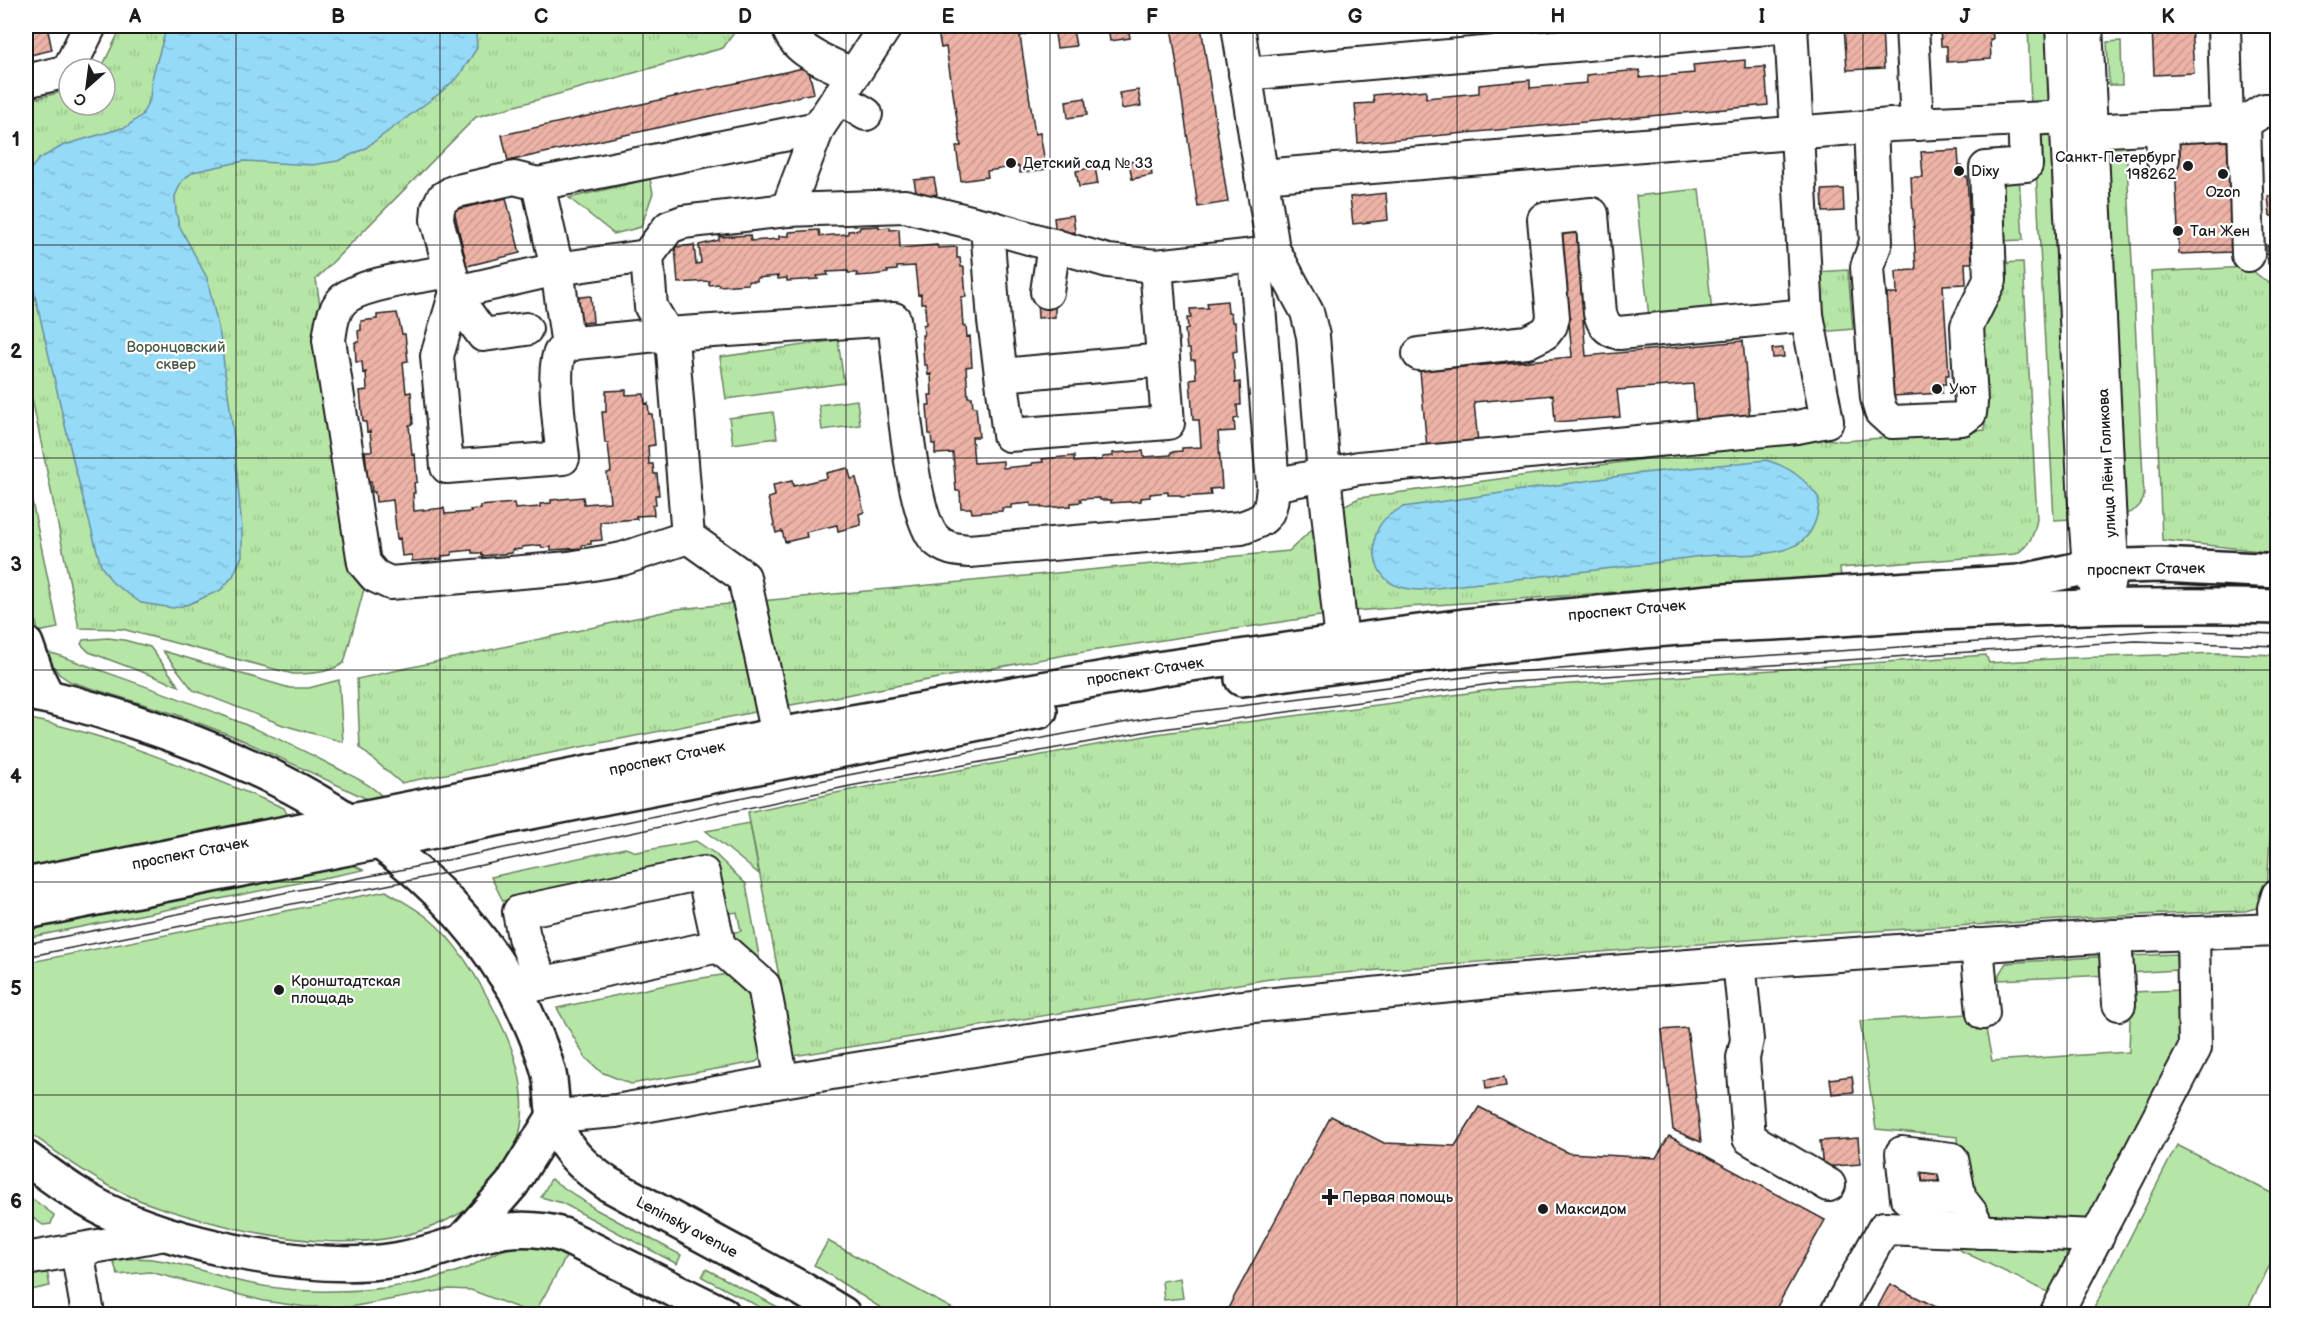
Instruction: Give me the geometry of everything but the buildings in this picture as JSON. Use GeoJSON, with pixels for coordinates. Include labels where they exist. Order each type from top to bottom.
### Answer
{"type":"FeatureCollection","features":[{"type":"Feature","properties":{"kind":"main road","name":"проспект Стачек"},"geometry":{"type":"LineString","coordinates":[[26,885],[778,735],[1157,669],[1342,642],[1464,626],[1710,602],[2018,582],[2100,567],[2161,566],[2277,571]]}},
{"type":"Feature","properties":{"kind":"main road","name":"проспект Стачек"},"geometry":{"type":"LineString","coordinates":[[26,912],[1025,714],[1205,684],[1401,658],[1695,627],[1927,613],[2103,606],[2277,607]]}},
{"type":"Feature","properties":{"kind":"main road"},"geometry":{"type":"LineString","coordinates":[[26,644],[38,678],[36,694],[168,732],[231,757],[288,784],[350,821],[410,868],[448,902],[528,986],[537,1039],[549,1074],[554,1116],[512,1184],[461,1242]]}},
{"type":"Feature","properties":{"kind":"main road","name":"Leninsky avenue"},"geometry":{"type":"LineString","coordinates":[[554,1116],[568,1150],[588,1170],[608,1184],[802,1289],[843,1314]]}},
{"type":"Feature","properties":{"kind":"main road"},"geometry":{"type":"LineString","coordinates":[[26,1158],[73,1191],[116,1215],[165,1234],[246,1252],[332,1263],[393,1261],[431,1253],[500,1230],[542,1229],[563,1235],[723,1314]]}},
{"type":"Feature","properties":{"kind":"street"},"geometry":{"type":"LineString","coordinates":[[26,81],[68,71],[90,26]]}},
{"type":"Feature","properties":{"kind":"street"},"geometry":{"type":"LineString","coordinates":[[788,26],[795,42],[846,86],[866,114]]}},
{"type":"Feature","properties":{"kind":"street"},"geometry":{"type":"LineString","coordinates":[[787,210],[818,128],[886,26]]}},
{"type":"Feature","properties":{"kind":"street"},"geometry":{"type":"LineString","coordinates":[[453,282],[437,356],[447,467],[563,458],[556,369],[560,353],[576,343],[667,334],[894,319],[914,481],[934,539],[951,549],[969,551],[1241,528],[1261,522],[1272,506],[1273,485],[1261,176],[1238,26]]}},
{"type":"Feature","properties":{"kind":"street"},"geometry":{"type":"LineString","coordinates":[[1245,74],[1622,33],[1791,26],[1797,133],[1810,202],[1807,315],[1827,421],[1797,427],[1359,468],[1273,485]]}},
{"type":"Feature","properties":{"kind":"street"},"geometry":{"type":"LineString","coordinates":[[1912,26],[1917,124]]}},
{"type":"Feature","properties":{"kind":"street","name":"улица Лёни Голикова"},"geometry":{"type":"LineString","coordinates":[[2062,26],[2078,124],[2103,606]]}},
{"type":"Feature","properties":{"kind":"street","name":"улица Лёни Голикова"},"geometry":{"type":"LineString","coordinates":[[2078,124],[2086,26]]}},
{"type":"Feature","properties":{"kind":"street"},"geometry":{"type":"LineString","coordinates":[[2224,26],[2236,123],[2248,255]]}},
{"type":"Feature","properties":{"kind":"street"},"geometry":{"type":"LineString","coordinates":[[1261,176],[1917,124],[2024,119],[2078,124],[2162,127],[2236,123],[2265,110],[2277,110]]}},
{"type":"Feature","properties":{"kind":"street"},"geometry":{"type":"LineString","coordinates":[[1871,127],[1876,242],[1867,267],[1877,398],[1881,412],[1892,422],[1962,419],[1970,413],[1971,402],[1967,326],[1990,280],[1986,168],[2026,165],[2024,119]]}},
{"type":"Feature","properties":{"kind":"street"},"geometry":{"type":"LineString","coordinates":[[2162,127],[2163,159]]}},
{"type":"Feature","properties":{"kind":"street"},"geometry":{"type":"LineString","coordinates":[[526,329],[483,335],[465,310],[453,282],[437,220],[438,208],[442,199],[453,192],[514,178],[538,184],[818,128]]}},
{"type":"Feature","properties":{"kind":"street"},"geometry":{"type":"LineString","coordinates":[[538,184],[557,269],[568,346]]}},
{"type":"Feature","properties":{"kind":"street"},"geometry":{"type":"LineString","coordinates":[[778,735],[744,577],[688,537],[673,351],[667,334],[651,307],[647,256],[669,227],[683,222],[787,210],[905,207],[987,226],[1108,261],[1156,266],[1264,252]]}},
{"type":"Feature","properties":{"kind":"street"},"geometry":{"type":"LineString","coordinates":[[1419,354],[1527,342],[1545,333],[1553,317],[1544,219],[1592,214],[1600,313],[1603,323],[1610,330],[1618,333],[1807,315]]}},
{"type":"Feature","properties":{"kind":"street"},"geometry":{"type":"LineString","coordinates":[[987,226],[994,321],[1009,435],[1168,423],[1156,266]]}},
{"type":"Feature","properties":{"kind":"street"},"geometry":{"type":"LineString","coordinates":[[1047,292],[1054,245]]}},
{"type":"Feature","properties":{"kind":"street"},"geometry":{"type":"LineString","coordinates":[[1264,252],[1307,312],[1313,336],[1324,475],[1342,642]]}},
{"type":"Feature","properties":{"kind":"street"},"geometry":{"type":"LineString","coordinates":[[647,256],[453,282],[363,288],[343,300],[333,317],[329,340],[364,564],[375,576],[390,583],[569,568],[622,559],[688,537]]}},
{"type":"Feature","properties":{"kind":"street"},"geometry":{"type":"LineString","coordinates":[[1002,375],[1163,360]]}},
{"type":"Feature","properties":{"kind":"street"},"geometry":{"type":"LineString","coordinates":[[719,946],[528,986],[524,936],[519,912],[703,873],[719,946],[764,986],[782,1081]]}},
{"type":"Feature","properties":{"kind":"street"},"geometry":{"type":"LineString","coordinates":[[554,1116],[616,1111],[782,1081],[1234,1008],[1500,981],[1739,962],[2115,936],[2276,930],[2274,909],[2277,895]]}},
{"type":"Feature","properties":{"kind":"street"},"geometry":{"type":"LineString","coordinates":[[2056,1314],[2194,1048],[2193,933]]}},
{"type":"Feature","properties":{"kind":"street"},"geometry":{"type":"LineString","coordinates":[[2115,936],[2119,1004]]}},
{"type":"Feature","properties":{"kind":"street"},"geometry":{"type":"LineString","coordinates":[[1977,945],[1983,1013]]}},
{"type":"Feature","properties":{"kind":"street"},"geometry":{"type":"LineString","coordinates":[[1739,962],[1747,1040],[1743,1058],[1749,1138],[1829,1185]]}},
{"type":"Feature","properties":{"kind":"street"},"geometry":{"type":"LineString","coordinates":[[1960,1199],[1971,1213],[1980,1232]]}},
{"type":"Feature","properties":{"kind":"street"},"geometry":{"type":"LineString","coordinates":[[1836,1314],[1884,1228],[2098,1236]]}},
{"type":"Feature","properties":{"kind":"street"},"geometry":{"type":"LineString","coordinates":[[26,1259],[165,1234]]}},
{"type":"Feature","properties":{"kind":"street"},"geometry":{"type":"LineString","coordinates":[[77,1250],[88,1314]]}},
{"type":"Feature","properties":{"kind":"green space","name":"Воронцовский сквер"},"geometry":{"type":"Polygon","coordinates":[[[122,26],[739,26],[723,48],[476,117],[316,279],[364,589],[344,663],[332,669],[293,674],[122,629],[79,628],[26,369],[26,101],[57,93],[57,117],[117,117],[117,57],[107,57],[122,26]]]}},
{"type":"Feature","properties":{"kind":"green space"},"geometry":{"type":"Polygon","coordinates":[[[2028,26],[2050,26],[2053,105],[2031,107],[2028,26]]]}},
{"type":"Feature","properties":{"kind":"green space"},"geometry":{"type":"Polygon","coordinates":[[[2121,41],[2122,85],[2109,85],[2107,42],[2121,41]]]}},
{"type":"Feature","properties":{"kind":"green space"},"geometry":{"type":"Polygon","coordinates":[[[2034,130],[2055,130],[2072,519],[2054,520],[2034,130]]]}},
{"type":"Feature","properties":{"kind":"green space"},"geometry":{"type":"Polygon","coordinates":[[[2126,144],[2144,497],[2136,509],[2122,515],[2105,145],[2126,144]]]}},
{"type":"Feature","properties":{"kind":"green space"},"geometry":{"type":"Polygon","coordinates":[[[2019,175],[2023,240],[1998,241],[1995,177],[2019,175]]]}},
{"type":"Feature","properties":{"kind":"green space"},"geometry":{"type":"Polygon","coordinates":[[[650,179],[653,193],[641,227],[614,234],[569,198],[650,179]]]}},
{"type":"Feature","properties":{"kind":"green space"},"geometry":{"type":"Polygon","coordinates":[[[1699,189],[1712,312],[1649,318],[1636,196],[1699,189]]]}},
{"type":"Feature","properties":{"kind":"green space"},"geometry":{"type":"Polygon","coordinates":[[[2023,262],[2037,519],[2031,539],[2016,554],[1840,568],[1841,576],[1353,611],[1071,654],[780,707],[401,783],[360,748],[357,679],[677,609],[1289,551],[1329,513],[1359,498],[1807,437],[1843,441],[1985,430],[1981,329],[2001,296],[1999,263],[2023,262]]]}},
{"type":"Feature","properties":{"kind":"green space"},"geometry":{"type":"Polygon","coordinates":[[[2248,267],[2277,290],[2277,553],[2162,540],[2151,272],[2248,267]]]}},
{"type":"Feature","properties":{"kind":"green space"},"geometry":{"type":"Polygon","coordinates":[[[1848,270],[1853,329],[1821,332],[1816,272],[1848,270]]]}},
{"type":"Feature","properties":{"kind":"green space"},"geometry":{"type":"Polygon","coordinates":[[[838,340],[844,383],[726,399],[720,357],[838,340]]]}},
{"type":"Feature","properties":{"kind":"green space"},"geometry":{"type":"Polygon","coordinates":[[[857,400],[860,425],[822,430],[819,405],[857,400]]]}},
{"type":"Feature","properties":{"kind":"green space"},"geometry":{"type":"Polygon","coordinates":[[[773,412],[777,438],[733,444],[729,418],[773,412]]]}},
{"type":"Feature","properties":{"kind":"green space"},"geometry":{"type":"Polygon","coordinates":[[[26,472],[58,628],[38,632],[26,571],[26,472]]]}},
{"type":"Feature","properties":{"kind":"green space"},"geometry":{"type":"Polygon","coordinates":[[[108,638],[150,647],[179,686],[89,652],[81,644],[83,640],[108,638]]]}},
{"type":"Feature","properties":{"kind":"green space"},"geometry":{"type":"Polygon","coordinates":[[[163,651],[290,688],[309,688],[339,680],[343,742],[283,725],[193,690],[163,651]]]}},
{"type":"Feature","properties":{"kind":"green space"},"geometry":{"type":"Polygon","coordinates":[[[43,652],[55,654],[230,718],[298,748],[360,780],[385,799],[367,799],[238,738],[175,714],[71,682],[59,674],[43,652]]]}},
{"type":"Feature","properties":{"kind":"green space"},"geometry":{"type":"Polygon","coordinates":[[[2220,653],[2277,655],[2278,801],[2271,817],[2267,894],[2260,907],[2245,911],[1807,935],[1270,979],[794,1056],[748,812],[850,790],[1156,734],[1499,689],[1986,655],[1989,663],[2220,653]]]}},
{"type":"Feature","properties":{"kind":"green space"},"geometry":{"type":"Polygon","coordinates":[[[26,718],[125,745],[284,808],[288,816],[285,819],[26,869],[26,718]]]}},
{"type":"Feature","properties":{"kind":"green space"},"geometry":{"type":"Polygon","coordinates":[[[750,823],[759,874],[706,831],[750,823]]]}},
{"type":"Feature","properties":{"kind":"green space"},"geometry":{"type":"Polygon","coordinates":[[[696,841],[714,853],[746,884],[761,967],[746,954],[729,933],[741,931],[737,912],[726,914],[710,859],[503,901],[491,877],[625,848],[637,852],[696,841]]]}},
{"type":"Feature","properties":{"kind":"green space"},"geometry":{"type":"Polygon","coordinates":[[[349,863],[363,870],[26,938],[26,925],[349,863]]]}},
{"type":"Feature","properties":{"kind":"green space"},"geometry":{"type":"Polygon","coordinates":[[[386,891],[428,918],[461,954],[480,983],[510,1044],[521,1083],[522,1122],[510,1159],[469,1208],[426,1229],[395,1237],[330,1242],[265,1234],[180,1214],[127,1195],[82,1170],[26,1130],[26,963],[386,891]]]}},
{"type":"Feature","properties":{"kind":"green space"},"geometry":{"type":"Polygon","coordinates":[[[2176,954],[2177,970],[2129,973],[2128,956],[2176,954]]]}},
{"type":"Feature","properties":{"kind":"green space"},"geometry":{"type":"Polygon","coordinates":[[[2109,956],[2110,975],[1999,980],[1999,974],[2006,963],[2109,956]]]}},
{"type":"Feature","properties":{"kind":"green space"},"geometry":{"type":"Polygon","coordinates":[[[728,974],[753,997],[763,1056],[756,1062],[631,1084],[601,1072],[585,1057],[557,1008],[689,980],[728,974]]]}},
{"type":"Feature","properties":{"kind":"green space"},"geometry":{"type":"Polygon","coordinates":[[[2182,990],[2185,1044],[2088,1225],[2007,1221],[1979,1213],[1961,1181],[1958,1137],[1876,1129],[1860,1021],[1983,1013],[1992,1061],[2129,1052],[2131,992],[2182,990]]]}},
{"type":"Feature","properties":{"kind":"green space"},"geometry":{"type":"Polygon","coordinates":[[[2177,1145],[2277,1196],[2277,1251],[2245,1314],[2091,1314],[2177,1145]]]}},
{"type":"Feature","properties":{"kind":"green space"},"geometry":{"type":"Polygon","coordinates":[[[551,1179],[597,1210],[681,1255],[677,1264],[562,1203],[541,1197],[551,1179]]]}},
{"type":"Feature","properties":{"kind":"green space"},"geometry":{"type":"Polygon","coordinates":[[[26,1194],[54,1215],[51,1224],[43,1225],[26,1213],[26,1194]]]}},
{"type":"Feature","properties":{"kind":"green space"},"geometry":{"type":"Polygon","coordinates":[[[1928,1235],[2078,1245],[2052,1294],[1928,1235]]]}},
{"type":"Feature","properties":{"kind":"green space"},"geometry":{"type":"Polygon","coordinates":[[[828,1241],[962,1314],[890,1314],[814,1265],[828,1241]]]}},
{"type":"Feature","properties":{"kind":"green space"},"geometry":{"type":"Polygon","coordinates":[[[528,1245],[547,1248],[566,1257],[534,1314],[471,1290],[449,1289],[350,1307],[306,1307],[264,1301],[150,1272],[118,1275],[113,1261],[145,1258],[161,1260],[262,1286],[310,1291],[351,1291],[400,1286],[433,1279],[467,1268],[499,1252],[528,1245]]]}},
{"type":"Feature","properties":{"kind":"green space"},"geometry":{"type":"Polygon","coordinates":[[[706,1269],[791,1314],[773,1314],[702,1277],[706,1269]]]}},
{"type":"Feature","properties":{"kind":"green space"},"geometry":{"type":"Polygon","coordinates":[[[47,1271],[50,1286],[26,1291],[26,1276],[47,1271]]]}},
{"type":"Feature","properties":{"kind":"green space"},"geometry":{"type":"Polygon","coordinates":[[[1180,1278],[1183,1298],[1164,1300],[1162,1281],[1180,1278]]]}},
{"type":"Feature","properties":{"kind":"water"},"geometry":{"type":"Polygon","coordinates":[[[167,26],[272,26],[294,31],[315,26],[471,26],[476,34],[477,48],[459,76],[440,93],[364,149],[338,161],[312,165],[244,161],[193,172],[182,181],[175,196],[179,225],[207,278],[220,335],[233,430],[242,530],[242,556],[233,576],[221,590],[189,604],[173,608],[141,603],[113,583],[101,566],[74,464],[26,257],[26,174],[39,159],[64,145],[126,127],[142,115],[150,98],[152,78],[167,26]]]}},
{"type":"Feature","properties":{"kind":"water"},"geometry":{"type":"Polygon","coordinates":[[[1766,460],[1796,475],[1819,498],[1818,512],[1807,536],[1796,545],[1774,552],[1694,557],[1420,590],[1399,587],[1388,581],[1382,575],[1375,558],[1375,540],[1381,523],[1403,507],[1634,474],[1766,460]]]}},
{"type":"Feature","properties":{"kind":"tram line"},"geometry":{"type":"LineString","coordinates":[[26,944],[410,868],[848,775],[1154,717],[1496,673],[2165,630],[2278,634]]}},
{"type":"Feature","properties":{"kind":"tram line"},"geometry":{"type":"LineString","coordinates":[[26,957],[422,878],[850,786],[1155,730],[1498,683],[2136,641],[2278,646]]}},
{"type":"Feature","properties":{"kind":"place","name":"Детский сад № 33"},"geometry":{"type":"Point","coordinates":[1011,163]}},
{"type":"Feature","properties":{"kind":"place","name":"Санкт-Петербург 198262"},"geometry":{"type":"Point","coordinates":[2188,166]}},
{"type":"Feature","properties":{"kind":"place","name":"Dixy"},"geometry":{"type":"Point","coordinates":[1959,171]}},
{"type":"Feature","properties":{"kind":"place","name":"Ozon"},"geometry":{"type":"Point","coordinates":[2223,174]}},
{"type":"Feature","properties":{"kind":"place","name":"Тан Жен"},"geometry":{"type":"Point","coordinates":[2178,231]}},
{"type":"Feature","properties":{"kind":"place","name":"Уют"},"geometry":{"type":"Point","coordinates":[1937,389]}},
{"type":"Feature","properties":{"kind":"place","name":"Кронштадтская площадь"},"geometry":{"type":"Point","coordinates":[279,990]}},
{"type":"Feature","properties":{"kind":"place","name":"Первая помощь"},"geometry":{"type":"Point","coordinates":[1330,1197]}},
{"type":"Feature","properties":{"kind":"place","name":"Максидом"},"geometry":{"type":"Point","coordinates":[1543,1209]}}]}
